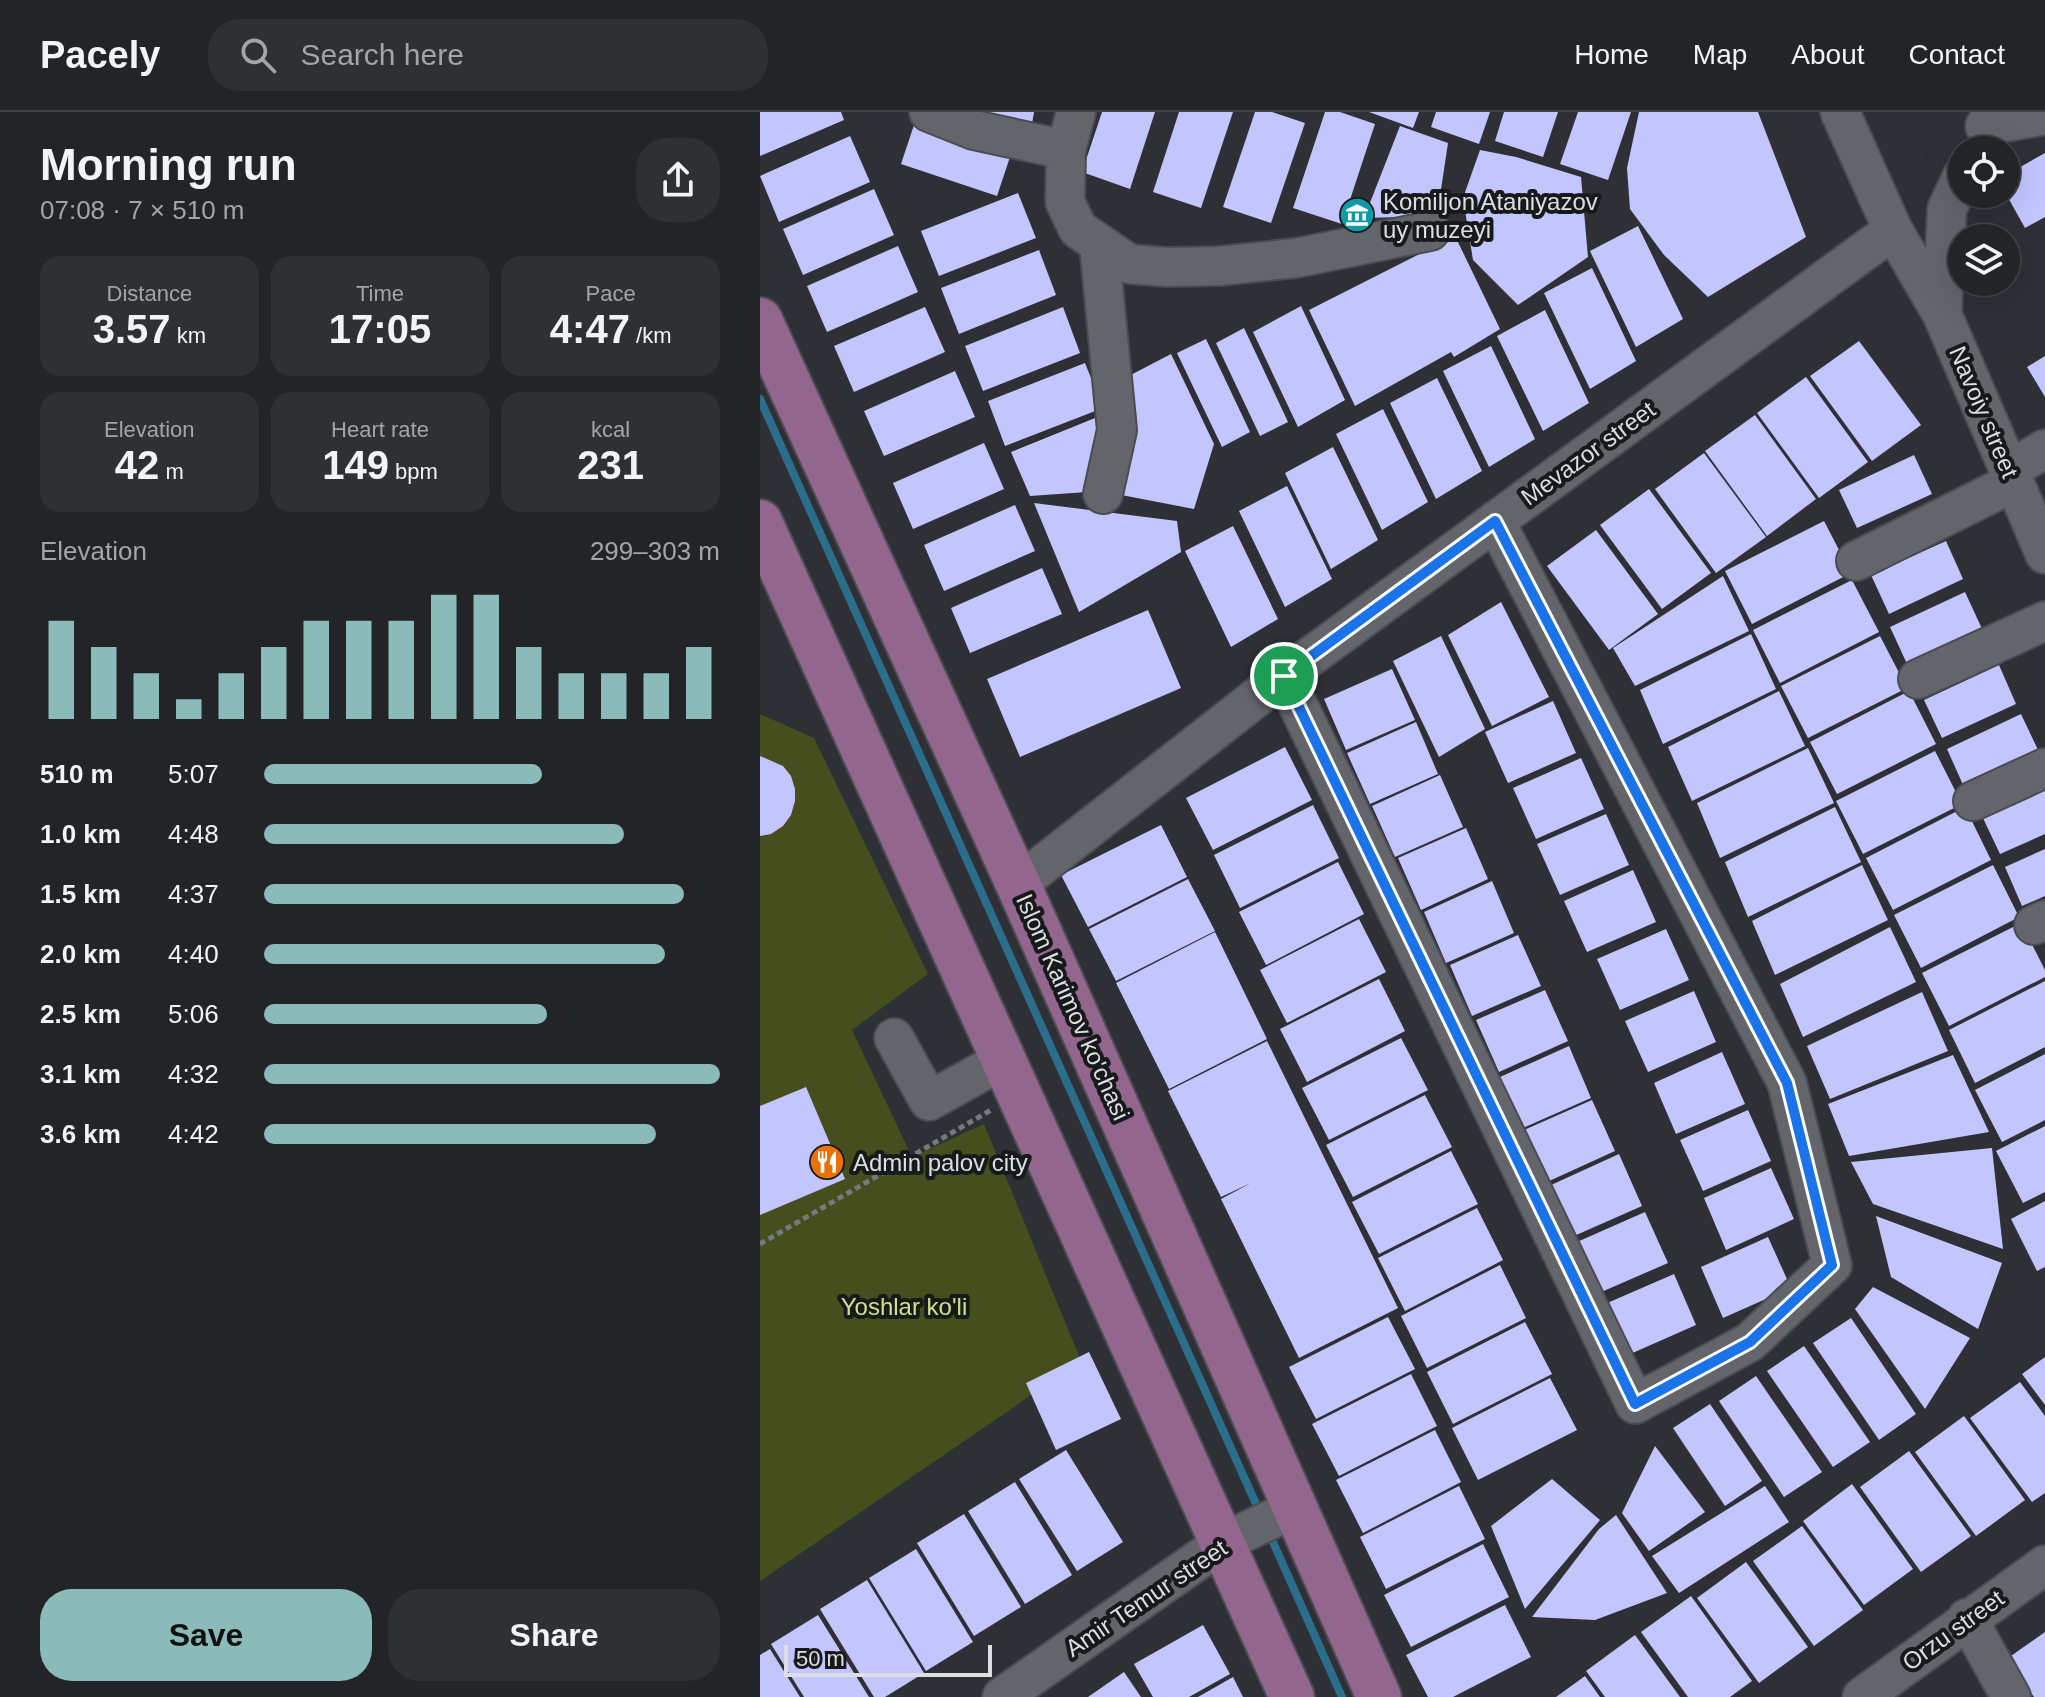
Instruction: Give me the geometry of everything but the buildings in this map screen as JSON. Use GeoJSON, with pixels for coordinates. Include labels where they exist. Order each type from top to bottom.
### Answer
{"type":"FeatureCollection","features":[{"type":"Feature","properties":{"kind":"main road","name":"Islom Karimov ko'chasi"},"geometry":{"type":"LineString","coordinates":[[760,320],[1018,884],[1379,1697]]}},
{"type":"Feature","properties":{"kind":"main road"},"geometry":{"type":"LineString","coordinates":[[760,522],[1292,1697]]}},
{"type":"Feature","properties":{"kind":"street"},"geometry":{"type":"LineString","coordinates":[[929,112],[974,130],[1066,150]]}},
{"type":"Feature","properties":{"kind":"street"},"geometry":{"type":"LineString","coordinates":[[1076,112],[1066,150],[1065,202],[1078,229],[1129,264],[1219,266],[1296,258],[1430,231]]}},
{"type":"Feature","properties":{"kind":"street","name":"Navoiy street"},"geometry":{"type":"LineString","coordinates":[[1840,112],[1893,230],[1942,314],[2045,554]]}},
{"type":"Feature","properties":{"kind":"street"},"geometry":{"type":"LineString","coordinates":[[1986,129],[2045,115]]}},
{"type":"Feature","properties":{"kind":"street"},"geometry":{"type":"LineString","coordinates":[[1942,314],[1948,207]]}},
{"type":"Feature","properties":{"kind":"street","name":"Mevazor street"},"geometry":{"type":"LineString","coordinates":[[1018,884],[1284,676],[1893,230]]}},
{"type":"Feature","properties":{"kind":"street"},"geometry":{"type":"LineString","coordinates":[[1099,244],[1117,430],[1103,494]]}},
{"type":"Feature","properties":{"kind":"street"},"geometry":{"type":"LineString","coordinates":[[1856,561],[2012,476],[2045,449]]}},
{"type":"Feature","properties":{"kind":"street"},"geometry":{"type":"LineString","coordinates":[[1284,676],[1635,1404],[1750,1342],[1832,1265],[1787,1083],[1495,521]]}},
{"type":"Feature","properties":{"kind":"street"},"geometry":{"type":"LineString","coordinates":[[1918,679],[2045,621]]}},
{"type":"Feature","properties":{"kind":"street"},"geometry":{"type":"LineString","coordinates":[[1973,801],[2045,768]]}},
{"type":"Feature","properties":{"kind":"street"},"geometry":{"type":"LineString","coordinates":[[894,1038],[929,1101],[1003,1060]]}},
{"type":"Feature","properties":{"kind":"street","name":"Amir Temur street"},"geometry":{"type":"LineString","coordinates":[[1002,1697],[1224,1542],[1295,1508]]}},
{"type":"Feature","properties":{"kind":"street","name":"Orzu street"},"geometry":{"type":"LineString","coordinates":[[1862,1697],[1967,1618],[2045,1565]]}},
{"type":"Feature","properties":{"kind":"street"},"geometry":{"type":"LineString","coordinates":[[1967,1618],[2011,1697]]}},
{"type":"Feature","properties":{"kind":"path"},"geometry":{"type":"LineString","coordinates":[[760,1244],[999,1106]]}},
{"type":"Feature","properties":{"kind":"green space","name":"Yoshlar ko'li"},"geometry":{"type":"Polygon","coordinates":[[[760,714],[814,738],[928,974],[852,1030],[912,1157],[984,1124],[1081,1361],[760,1581],[760,714]]]}},
{"type":"Feature","properties":{"kind":"waterway"},"geometry":{"type":"LineString","coordinates":[[760,399],[1261,1515]]}},
{"type":"Feature","properties":{"kind":"waterway"},"geometry":{"type":"LineString","coordinates":[[1268,1531],[1342,1697]]}},
{"type":"Feature","properties":{"kind":"place","name":"Komiljon Ataniyazov uy muzeyi"},"geometry":{"type":"Point","coordinates":[1357,215]}},
{"type":"Feature","properties":{"kind":"place","name":"Admin palov city"},"geometry":{"type":"Point","coordinates":[827,1162]}},
{"type":"Feature","properties":{"kind":"route"},"geometry":{"type":"LineString","coordinates":[[1495,521],[1787,1083],[1832,1265],[1750,1342],[1635,1404],[1284,676],[1495,521]]}}]}
